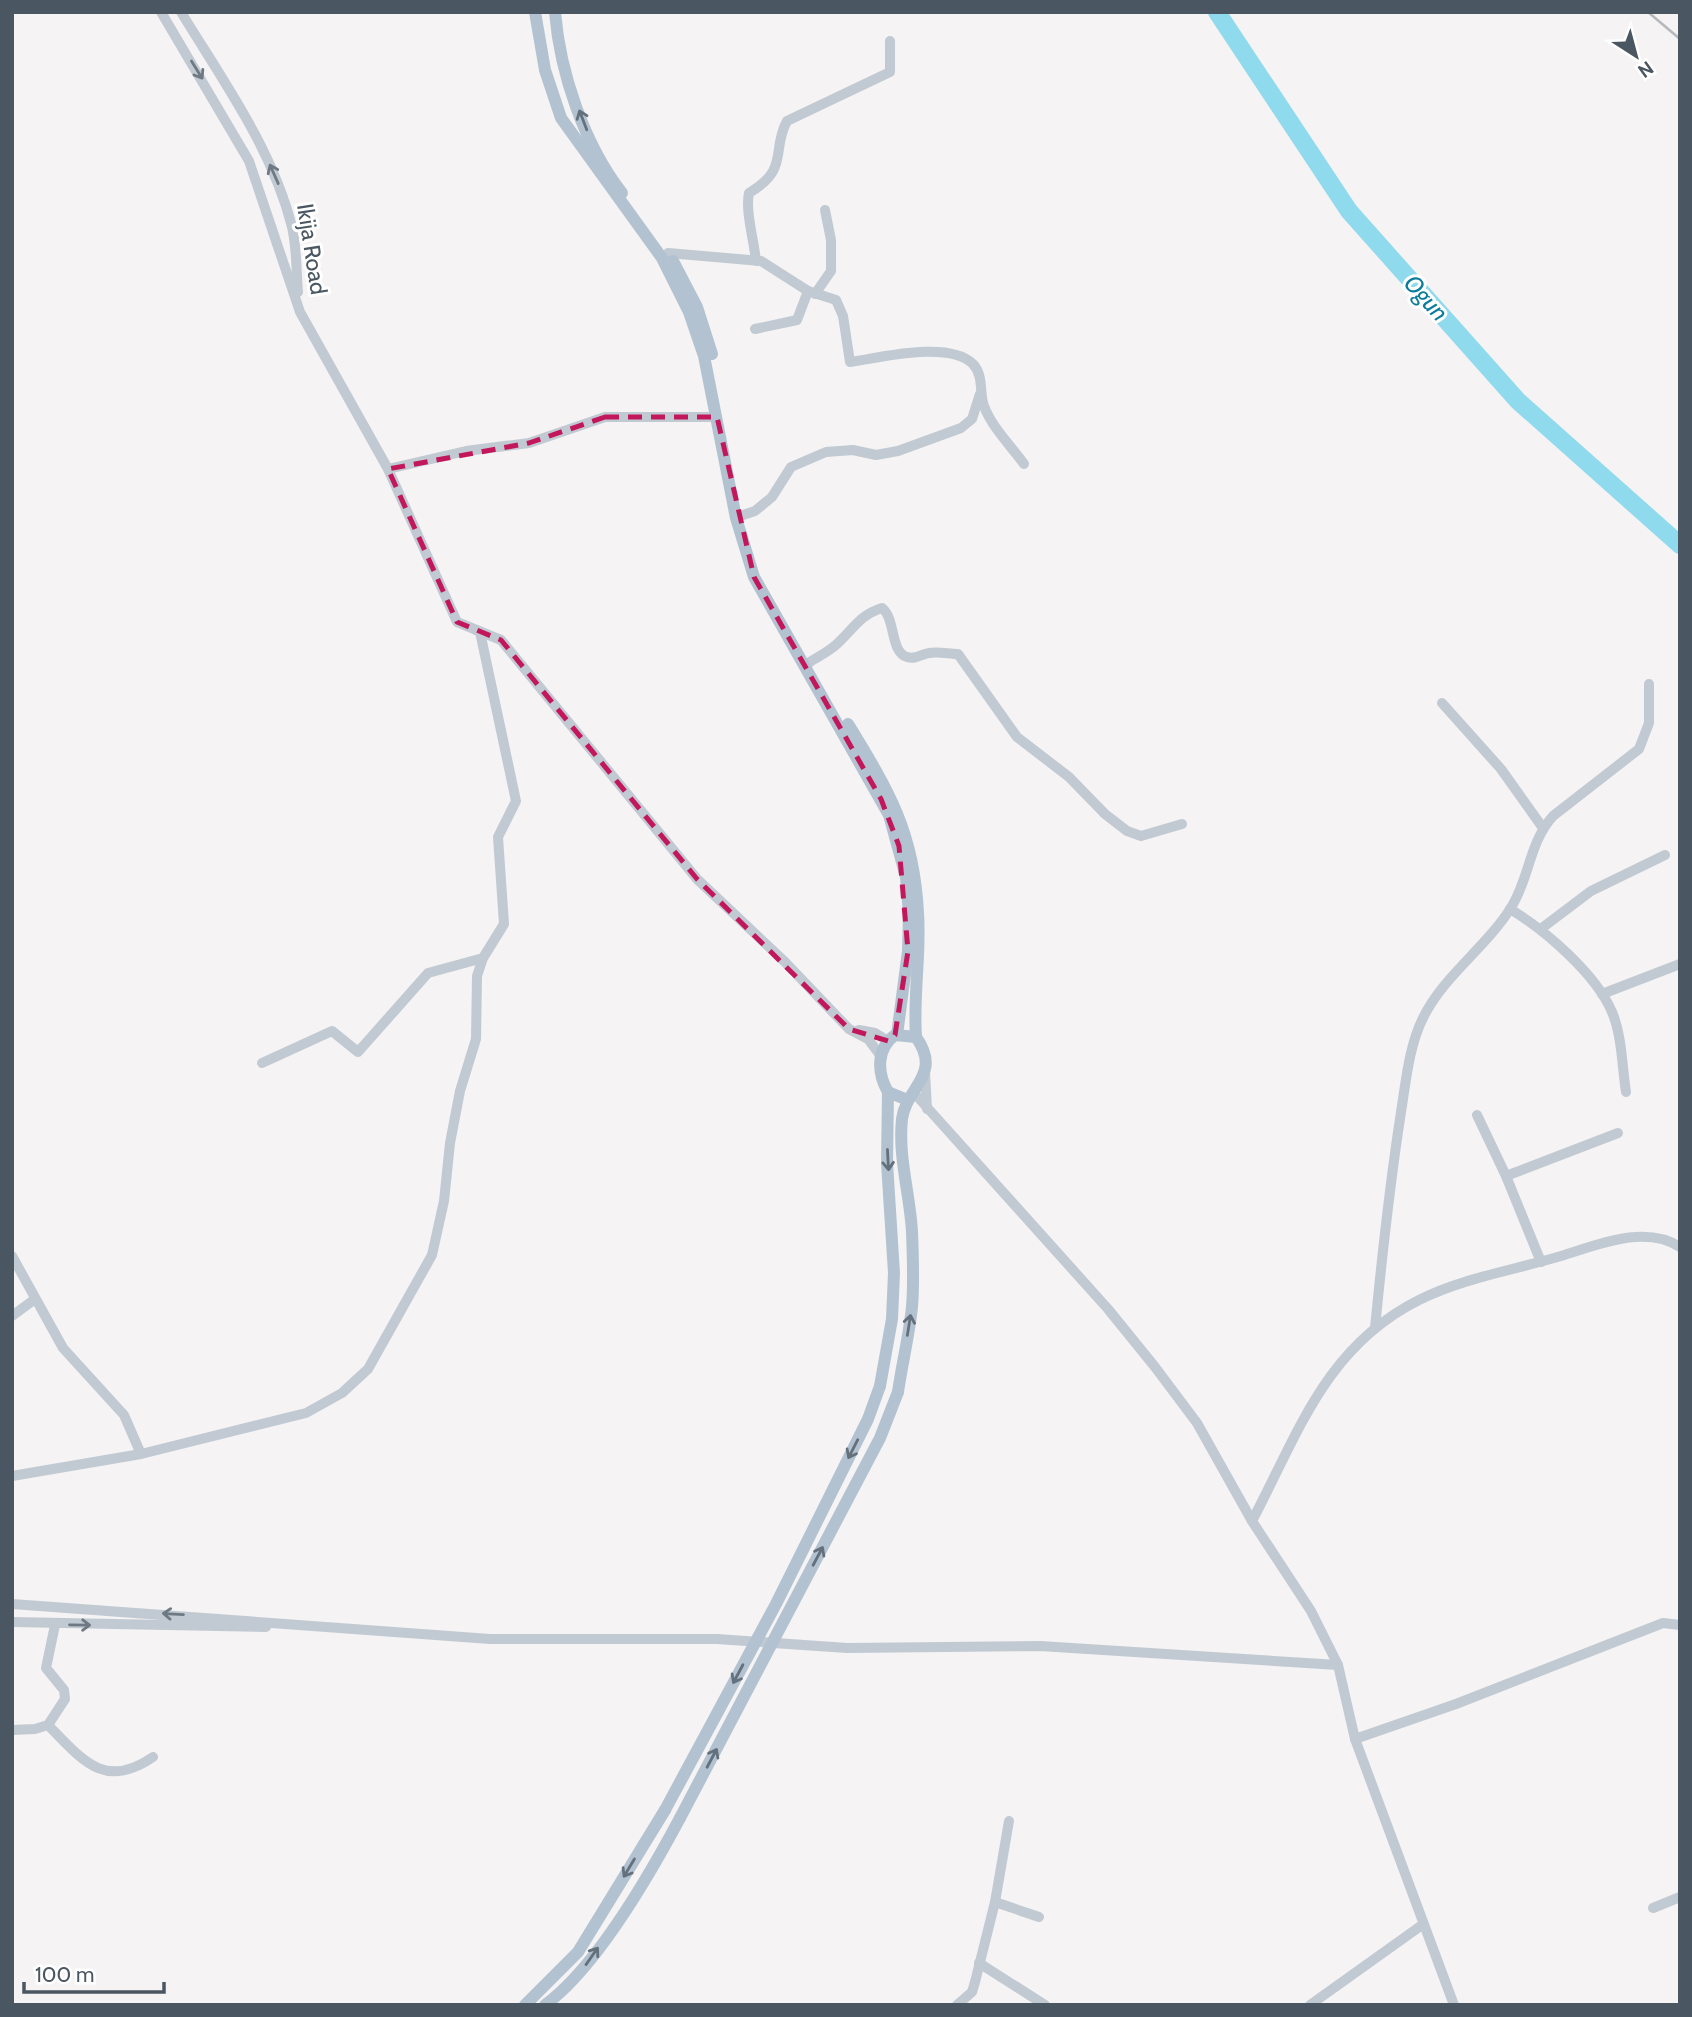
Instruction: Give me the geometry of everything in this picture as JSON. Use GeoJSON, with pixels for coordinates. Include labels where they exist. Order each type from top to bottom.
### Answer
{"type":"FeatureCollection","features":[{"type":"Feature","properties":{"kind":"main road"},"geometry":{"type":"LineString","coordinates":[[525,2005],[578,1952],[665,1810],[776,1604],[868,1419],[880,1386],[892,1319],[894,1273],[887,1163],[888,1092],[881,1074],[880,1055],[892,1038],[908,951],[909,914],[899,846],[881,799],[754,577],[736,517],[704,356],[678,288],[662,258],[561,118],[545,70],[535,12]]}},
{"type":"Feature","properties":{"kind":"main road"},"geometry":{"type":"LineString","coordinates":[[545,2005],[563,1992],[591,1959],[660,1856],[880,1438],[898,1392],[912,1306],[912,1229],[901,1150],[902,1120],[925,1072],[924,1052],[916,1037],[914,1008],[919,915],[909,841],[890,795],[760,574],[743,515],[711,350],[697,307],[668,253],[618,188],[596,151],[563,63],[555,12]]}},
{"type":"Feature","properties":{"kind":"main road"},"geometry":{"type":"LineString","coordinates":[[892,1038],[916,1037]]}},
{"type":"Feature","properties":{"kind":"main road"},"geometry":{"type":"LineString","coordinates":[[888,1092],[913,1096]]}},
{"type":"Feature","properties":{"kind":"street","name":"Ikija Road"},"geometry":{"type":"LineString","coordinates":[[161,12],[250,161],[300,312]]}},
{"type":"Feature","properties":{"kind":"street","name":"Ikija Road"},"geometry":{"type":"LineString","coordinates":[[181,12],[249,121],[281,191],[292,230],[300,312]]}},
{"type":"Feature","properties":{"kind":"street"},"geometry":{"type":"LineString","coordinates":[[755,261],[751,211],[747,202],[749,193],[764,183],[778,160],[787,121],[890,72],[890,41]]}},
{"type":"Feature","properties":{"kind":"street"},"geometry":{"type":"LineString","coordinates":[[755,329],[797,320],[812,292],[831,271],[831,240],[824,210]]}},
{"type":"Feature","properties":{"kind":"street"},"geometry":{"type":"LineString","coordinates":[[668,253],[755,261],[771,265],[812,292],[841,305],[850,362],[917,352],[961,357],[976,370],[984,407],[1024,464]]}},
{"type":"Feature","properties":{"kind":"street"},"geometry":{"type":"LineString","coordinates":[[12,1476],[141,1454],[306,1413],[326,1403],[356,1382],[380,1352],[432,1255],[444,1201],[460,1091],[476,1039],[477,976],[483,958],[504,924],[498,837],[516,801],[480,632],[457,622],[388,469],[300,312]]}},
{"type":"Feature","properties":{"kind":"street"},"geometry":{"type":"LineString","coordinates":[[743,515],[755,511],[772,497],[791,467],[826,452],[853,450],[876,455],[898,451],[968,424],[981,391]]}},
{"type":"Feature","properties":{"kind":"street"},"geometry":{"type":"LineString","coordinates":[[388,469],[466,451],[529,443],[605,417],[717,417]]}},
{"type":"Feature","properties":{"kind":"street"},"geometry":{"type":"LineString","coordinates":[[810,662],[836,645],[855,622],[868,612],[882,608],[889,616],[900,652],[906,657],[916,658],[931,652],[958,654],[1017,737],[1069,777],[1105,814],[1127,831],[1141,836],[1182,824]]}},
{"type":"Feature","properties":{"kind":"street"},"geometry":{"type":"LineString","coordinates":[[457,622],[501,640],[697,879],[785,962],[849,1029],[868,1039],[880,1055]]}},
{"type":"Feature","properties":{"kind":"street"},"geometry":{"type":"LineString","coordinates":[[1375,1328],[1391,1178],[1414,1045],[1423,1018],[1439,994],[1510,909],[1524,886],[1531,854],[1543,828],[1639,748],[1649,723],[1649,684]]}},
{"type":"Feature","properties":{"kind":"street"},"geometry":{"type":"LineString","coordinates":[[1442,703],[1501,769],[1543,828]]}},
{"type":"Feature","properties":{"kind":"street"},"geometry":{"type":"LineString","coordinates":[[1542,928],[1591,891],[1665,855]]}},
{"type":"Feature","properties":{"kind":"street"},"geometry":{"type":"LineString","coordinates":[[1510,909],[1542,928],[1602,994],[1612,1013],[1626,1092]]}},
{"type":"Feature","properties":{"kind":"street"},"geometry":{"type":"LineString","coordinates":[[262,1063],[332,1031],[358,1052],[428,973],[483,958]]}},
{"type":"Feature","properties":{"kind":"street"},"geometry":{"type":"LineString","coordinates":[[1602,994],[1680,964]]}},
{"type":"Feature","properties":{"kind":"street"},"geometry":{"type":"LineString","coordinates":[[849,1029],[892,1038]]}},
{"type":"Feature","properties":{"kind":"street"},"geometry":{"type":"LineString","coordinates":[[925,1072],[927,1110]]}},
{"type":"Feature","properties":{"kind":"street"},"geometry":{"type":"LineString","coordinates":[[913,1096],[1108,1309],[1155,1367],[1197,1423],[1252,1521],[1311,1611],[1338,1665],[1355,1738],[1422,1925],[1454,2005]]}},
{"type":"Feature","properties":{"kind":"street"},"geometry":{"type":"LineString","coordinates":[[1477,1115],[1506,1176],[1541,1262]]}},
{"type":"Feature","properties":{"kind":"street"},"geometry":{"type":"LineString","coordinates":[[1506,1176],[1618,1133]]}},
{"type":"Feature","properties":{"kind":"street"},"geometry":{"type":"LineString","coordinates":[[1252,1521],[1312,1401],[1335,1368],[1375,1328],[1420,1299],[1450,1287],[1615,1239],[1670,1241],[1680,1247]]}},
{"type":"Feature","properties":{"kind":"street"},"geometry":{"type":"LineString","coordinates":[[12,1256],[63,1348],[124,1415],[141,1454]]}},
{"type":"Feature","properties":{"kind":"street"},"geometry":{"type":"LineString","coordinates":[[12,1316],[35,1299]]}},
{"type":"Feature","properties":{"kind":"street"},"geometry":{"type":"LineString","coordinates":[[12,1604],[490,1639],[718,1639],[847,1648],[1040,1646],[1338,1665]]}},
{"type":"Feature","properties":{"kind":"street"},"geometry":{"type":"LineString","coordinates":[[12,1622],[55,1625],[363,1629]]}},
{"type":"Feature","properties":{"kind":"street"},"geometry":{"type":"LineString","coordinates":[[1355,1738],[1456,1704],[1663,1623],[1680,1625]]}},
{"type":"Feature","properties":{"kind":"street"},"geometry":{"type":"LineString","coordinates":[[12,1730],[48,1725],[65,1699],[64,1690],[46,1668],[55,1625]]}},
{"type":"Feature","properties":{"kind":"street"},"geometry":{"type":"LineString","coordinates":[[48,1725],[89,1763],[104,1771],[133,1771],[153,1757]]}},
{"type":"Feature","properties":{"kind":"street"},"geometry":{"type":"LineString","coordinates":[[957,2005],[972,1992],[995,1902],[1009,1821]]}},
{"type":"Feature","properties":{"kind":"street"},"geometry":{"type":"LineString","coordinates":[[1653,1908],[1680,1897]]}},
{"type":"Feature","properties":{"kind":"street"},"geometry":{"type":"LineString","coordinates":[[995,1902],[1039,1917]]}},
{"type":"Feature","properties":{"kind":"street"},"geometry":{"type":"LineString","coordinates":[[1310,2005],[1422,1925]]}},
{"type":"Feature","properties":{"kind":"street"},"geometry":{"type":"LineString","coordinates":[[979,1963],[1045,2005]]}},
{"type":"Feature","properties":{"kind":"highlighted area"},"geometry":{"type":"Polygon","coordinates":[[[605,417],[717,417],[754,577],[881,799],[899,846],[908,951],[895,1035],[888,1041],[849,1029],[697,879],[501,640],[457,622],[388,469],[529,443],[605,417]]]}},
{"type":"Feature","properties":{"kind":"waterway","name":"Ogun"},"geometry":{"type":"LineString","coordinates":[[1217,12],[1349,211],[1518,401],[1680,545]]}},
{"type":"Feature","properties":{"kind":"railway"},"geometry":{"type":"LineString","coordinates":[[1648,12],[1680,39]]}}]}
